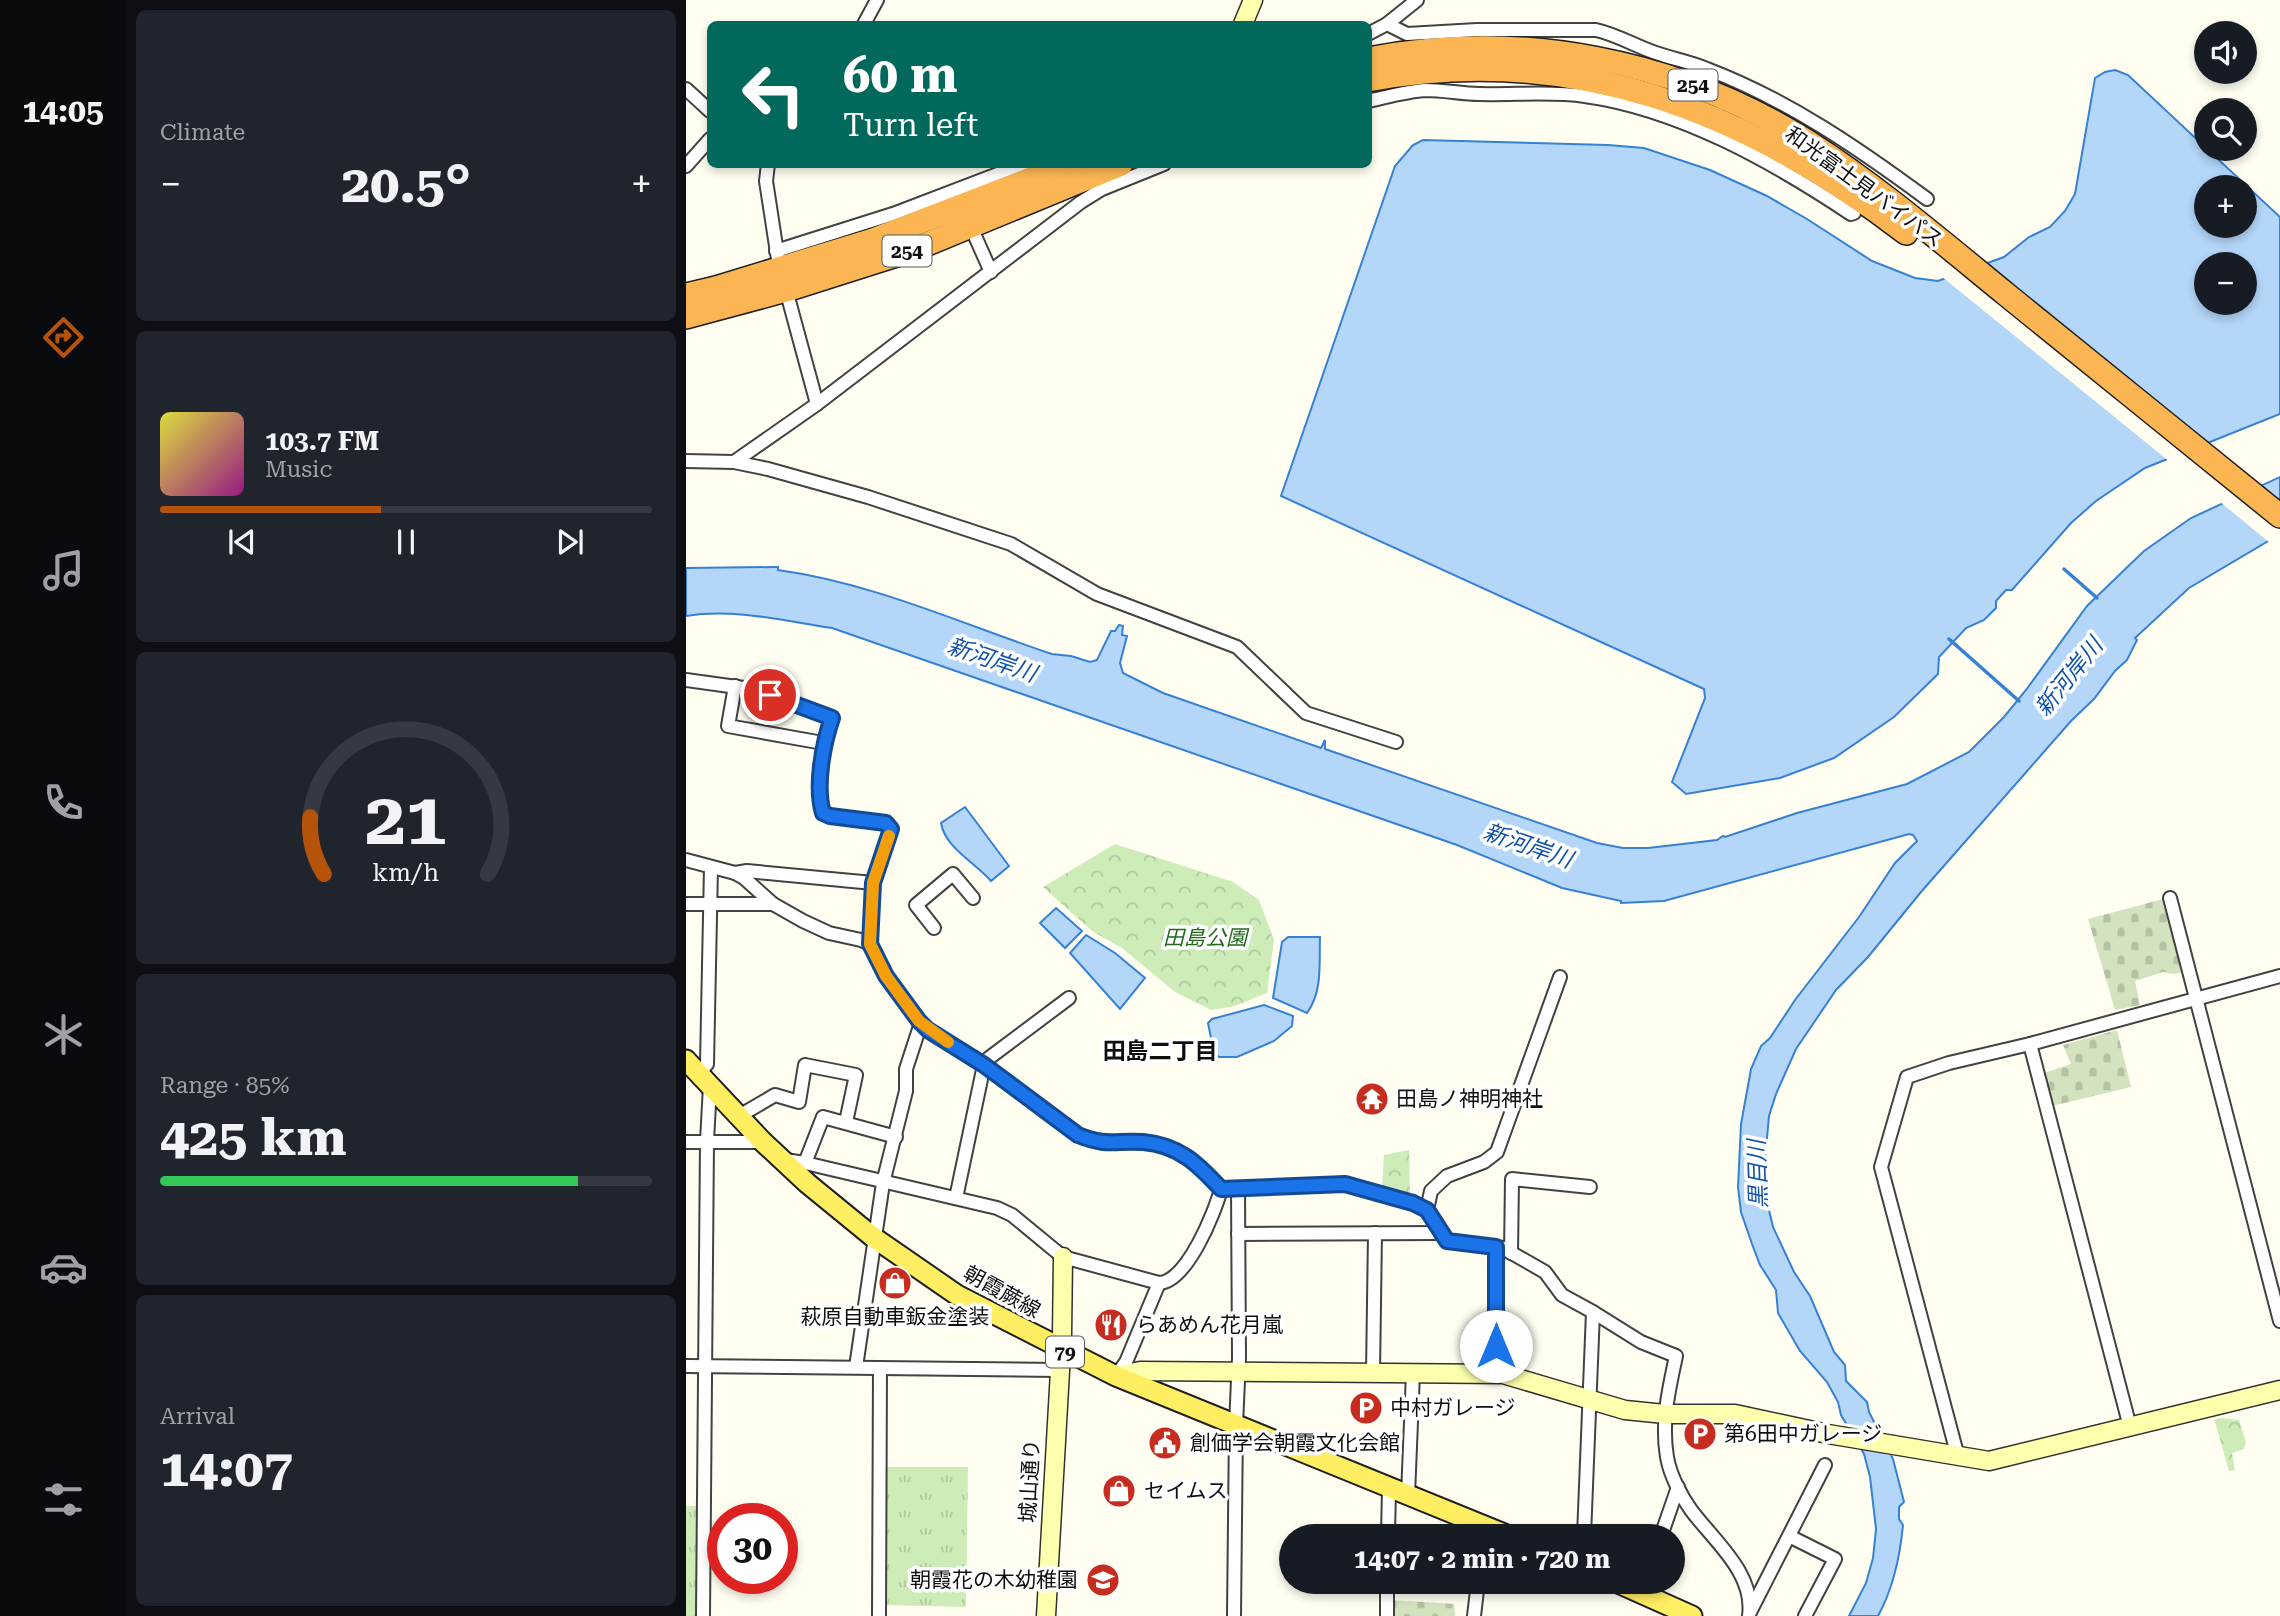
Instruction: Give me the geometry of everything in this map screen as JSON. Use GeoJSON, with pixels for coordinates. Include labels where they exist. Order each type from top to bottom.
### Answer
{"type":"FeatureCollection","features":[{"type":"Feature","properties":{"kind":"highway","name":"和光富士見バイパス"},"geometry":{"type":"LineString","coordinates":[[1372,58],[1447,48],[1512,48],[1586,56],[1675,78],[1735,102],[1809,143],[1882,195],[1960,266],[2280,534]]}},
{"type":"Feature","properties":{"kind":"highway","name":"和光富士見バイパス"},"geometry":{"type":"LineString","coordinates":[[1372,80],[1456,70],[1522,71],[1604,82],[1668,99],[1736,127],[1802,162],[1960,266],[2280,516]]}},
{"type":"Feature","properties":{"kind":"highway","name":"254"},"geometry":{"type":"LineString","coordinates":[[686,295],[781,270],[873,240],[1060,168]]}},
{"type":"Feature","properties":{"kind":"highway","name":"254"},"geometry":{"type":"LineString","coordinates":[[686,317],[781,270],[915,249],[1111,168]]}},
{"type":"Feature","properties":{"kind":"main road","name":"朝霞蕨線"},"geometry":{"type":"LineString","coordinates":[[698,1074],[781,1160],[873,1237],[957,1295],[1116,1376],[1408,1495],[1468,1524]]}},
{"type":"Feature","properties":{"kind":"main road"},"geometry":{"type":"LineString","coordinates":[[1653,1594],[1692,1616]]}},
{"type":"Feature","properties":{"kind":"street"},"geometry":{"type":"LineString","coordinates":[[866,21],[877,0]]}},
{"type":"Feature","properties":{"kind":"street"},"geometry":{"type":"LineString","coordinates":[[1244,21],[1253,0]]}},
{"type":"Feature","properties":{"kind":"street"},"geometry":{"type":"LineString","coordinates":[[1372,32],[1387,24],[1417,0]]}},
{"type":"Feature","properties":{"kind":"street"},"geometry":{"type":"LineString","coordinates":[[1387,24],[1408,34],[1478,30],[1597,30],[1615,35],[1638,47],[1706,68],[1776,99],[1817,123],[1882,173],[1927,199]]}},
{"type":"Feature","properties":{"kind":"street"},"geometry":{"type":"LineString","coordinates":[[686,89],[707,108]]}},
{"type":"Feature","properties":{"kind":"street"},"geometry":{"type":"LineString","coordinates":[[1372,100],[1425,90],[1478,94],[1584,95],[1627,105],[1691,127],[1739,148],[1792,176],[1851,214],[1854,213]]}},
{"type":"Feature","properties":{"kind":"street"},"geometry":{"type":"LineString","coordinates":[[686,166],[707,142]]}},
{"type":"Feature","properties":{"kind":"street"},"geometry":{"type":"LineString","coordinates":[[768,168],[766,181],[781,270],[817,404]]}},
{"type":"Feature","properties":{"kind":"street"},"geometry":{"type":"LineString","coordinates":[[781,270],[893,214],[1014,168]]}},
{"type":"Feature","properties":{"kind":"street"},"geometry":{"type":"LineString","coordinates":[[734,462],[817,404],[1092,195],[1155,168]]}},
{"type":"Feature","properties":{"kind":"street"},"geometry":{"type":"LineString","coordinates":[[971,226],[991,272]]}},
{"type":"Feature","properties":{"kind":"street"},"geometry":{"type":"LineString","coordinates":[[686,461],[734,462],[806,479],[1011,544],[1097,594],[1237,647],[1306,713],[1396,742]]}},
{"type":"Feature","properties":{"kind":"street"},"geometry":{"type":"LineString","coordinates":[[686,680],[735,686],[770,695],[832,718],[823,743],[823,813],[886,823],[891,829],[873,883],[870,944],[886,976],[921,1023],[984,1065],[1078,1135],[1102,1143],[1157,1144],[1199,1164],[1221,1189],[1345,1184],[1413,1203],[1427,1210],[1447,1241],[1496,1247],[1511,1253],[1545,1272],[1562,1295],[1641,1342],[1676,1356],[1665,1414],[1667,1456],[1678,1487],[1690,1509],[1738,1570],[1746,1588],[1749,1614]]}},
{"type":"Feature","properties":{"kind":"street"},"geometry":{"type":"LineString","coordinates":[[735,686],[728,726],[823,743]]}},
{"type":"Feature","properties":{"kind":"street"},"geometry":{"type":"LineString","coordinates":[[686,860],[735,873],[773,904],[829,933],[870,944]]}},
{"type":"Feature","properties":{"kind":"street"},"geometry":{"type":"LineString","coordinates":[[703,1616],[707,1142],[698,1074],[707,1064],[711,867]]}},
{"type":"Feature","properties":{"kind":"street"},"geometry":{"type":"LineString","coordinates":[[735,873],[747,871],[873,883]]}},
{"type":"Feature","properties":{"kind":"street"},"geometry":{"type":"LineString","coordinates":[[934,928],[916,905],[953,874],[973,898]]}},
{"type":"Feature","properties":{"kind":"street"},"geometry":{"type":"LineString","coordinates":[[2170,898],[2280,1321]]}},
{"type":"Feature","properties":{"kind":"street"},"geometry":{"type":"LineString","coordinates":[[686,904],[773,904]]}},
{"type":"Feature","properties":{"kind":"street"},"geometry":{"type":"LineString","coordinates":[[1958,1457],[1881,1167],[1907,1077],[1949,1063],[2030,1044],[2280,976]]}},
{"type":"Feature","properties":{"kind":"street"},"geometry":{"type":"LineString","coordinates":[[1427,1210],[1431,1191],[1447,1176],[1483,1162],[1497,1152],[1560,977]]}},
{"type":"Feature","properties":{"kind":"street"},"geometry":{"type":"LineString","coordinates":[[956,1198],[984,1065],[989,1058],[1069,998]]}},
{"type":"Feature","properties":{"kind":"street"},"geometry":{"type":"LineString","coordinates":[[856,1367],[883,1183],[906,1091],[906,1069],[921,1023]]}},
{"type":"Feature","properties":{"kind":"street"},"geometry":{"type":"LineString","coordinates":[[2030,1044],[2130,1427]]}},
{"type":"Feature","properties":{"kind":"street"},"geometry":{"type":"LineString","coordinates":[[741,1118],[775,1095],[799,1102],[805,1065],[856,1075],[846,1122]]}},
{"type":"Feature","properties":{"kind":"street"},"geometry":{"type":"LineString","coordinates":[[805,1163],[823,1117],[896,1137]]}},
{"type":"Feature","properties":{"kind":"street"},"geometry":{"type":"LineString","coordinates":[[686,1142],[763,1142]]}},
{"type":"Feature","properties":{"kind":"street"},"geometry":{"type":"LineString","coordinates":[[781,1160],[805,1163],[997,1208],[1012,1214],[1063,1257],[1159,1283],[1174,1278],[1191,1256],[1206,1231],[1221,1189]]}},
{"type":"Feature","properties":{"kind":"street"},"geometry":{"type":"LineString","coordinates":[[1511,1253],[1512,1179],[1590,1187]]}},
{"type":"Feature","properties":{"kind":"street"},"geometry":{"type":"LineString","coordinates":[[1234,1616],[1239,1372],[1238,1189]]}},
{"type":"Feature","properties":{"kind":"street"},"geometry":{"type":"LineString","coordinates":[[1373,1373],[1375,1233]]}},
{"type":"Feature","properties":{"kind":"street"},"geometry":{"type":"LineString","coordinates":[[1238,1234],[1441,1233]]}},
{"type":"Feature","properties":{"kind":"street"},"geometry":{"type":"LineString","coordinates":[[1494,1373],[1496,1247]]}},
{"type":"Feature","properties":{"kind":"street","name":"城山通り"},"geometry":{"type":"LineString","coordinates":[[1046,1616],[1061,1350],[1063,1257]]}},
{"type":"Feature","properties":{"kind":"street"},"geometry":{"type":"LineString","coordinates":[[1116,1376],[1126,1362],[1159,1283]]}},
{"type":"Feature","properties":{"kind":"street"},"geometry":{"type":"LineString","coordinates":[[1585,1524],[1593,1312]]}},
{"type":"Feature","properties":{"kind":"street"},"geometry":{"type":"LineString","coordinates":[[686,1366],[1059,1370]]}},
{"type":"Feature","properties":{"kind":"street"},"geometry":{"type":"LineString","coordinates":[[879,1616],[880,1369]]}},
{"type":"Feature","properties":{"kind":"street"},"geometry":{"type":"LineString","coordinates":[[1116,1376],[1140,1371],[1494,1373],[1513,1376],[1625,1410],[1665,1414],[1735,1414],[1922,1451],[1994,1460],[2280,1390]]}},
{"type":"Feature","properties":{"kind":"street"},"geometry":{"type":"LineString","coordinates":[[1408,1495],[1413,1373]]}},
{"type":"Feature","properties":{"kind":"street"},"geometry":{"type":"LineString","coordinates":[[1749,1614],[1825,1465]]}},
{"type":"Feature","properties":{"kind":"street"},"geometry":{"type":"LineString","coordinates":[[1665,1524],[1678,1487]]}},
{"type":"Feature","properties":{"kind":"street"},"geometry":{"type":"LineString","coordinates":[[1388,1524],[1389,1488]]}},
{"type":"Feature","properties":{"kind":"street"},"geometry":{"type":"LineString","coordinates":[[1789,1536],[1835,1559],[1805,1616]]}},
{"type":"Feature","properties":{"kind":"street"},"geometry":{"type":"LineString","coordinates":[[1387,1594],[1387,1616]]}},
{"type":"Feature","properties":{"kind":"street"},"geometry":{"type":"LineString","coordinates":[[1474,1616],[1477,1594]]}},
{"type":"Feature","properties":{"kind":"green space","name":"田島公園"},"geometry":{"type":"Polygon","coordinates":[[[1115,844],[1233,882],[1259,900],[1274,940],[1267,993],[1235,1006],[1211,1010],[1175,992],[1122,948],[1092,931],[1043,887],[1115,844]]]}},
{"type":"Feature","properties":{"kind":"green space"},"geometry":{"type":"Polygon","coordinates":[[[2167,898],[2183,972],[2163,972],[2135,981],[2140,1005],[2115,1010],[2088,919],[2167,898]]]}},
{"type":"Feature","properties":{"kind":"green space"},"geometry":{"type":"Polygon","coordinates":[[[2117,1030],[2131,1087],[2052,1106],[2044,1073],[2071,1064],[2063,1045],[2117,1030]]]}},
{"type":"Feature","properties":{"kind":"green space"},"geometry":{"type":"Polygon","coordinates":[[[1409,1150],[1410,1195],[1382,1188],[1384,1155],[1409,1150]]]}},
{"type":"Feature","properties":{"kind":"green space"},"geometry":{"type":"Polygon","coordinates":[[[2215,1419],[2239,1420],[2246,1442],[2244,1449],[2232,1453],[2235,1470],[2229,1471],[2215,1422],[2215,1419]]]}},
{"type":"Feature","properties":{"kind":"green space"},"geometry":{"type":"Polygon","coordinates":[[[884,1467],[968,1467],[966,1607],[882,1605],[884,1467]]]}},
{"type":"Feature","properties":{"kind":"green space"},"geometry":{"type":"Polygon","coordinates":[[[686,1506],[700,1506],[698,1616],[686,1616],[686,1506]]]}},
{"type":"Feature","properties":{"kind":"green space"},"geometry":{"type":"Polygon","coordinates":[[[1391,1600],[1454,1604],[1455,1616],[1391,1616],[1391,1600]]]}},
{"type":"Feature","properties":{"kind":"water"},"geometry":{"type":"Polygon","coordinates":[[[2115,70],[2128,75],[2194,137],[2194,161],[2220,161],[2235,175],[2194,175],[2194,238],[2257,238],[2257,196],[2280,217],[2280,414],[2145,468],[2096,501],[2071,523],[2012,590],[2006,590],[1996,601],[1996,608],[1984,620],[1966,628],[1939,657],[1938,674],[1894,717],[1834,758],[1780,778],[1686,794],[1672,782],[1705,698],[1704,689],[1281,496],[1395,166],[1413,145],[1423,140],[1644,148],[1710,170],[1767,196],[1872,261],[1915,278],[1938,281],[2004,257],[2029,237],[2050,227],[2065,211],[2075,194],[2095,78],[2115,70]]]}},
{"type":"Feature","properties":{"kind":"water"},"geometry":{"type":"Polygon","coordinates":[[[2280,477],[2280,534],[2189,588],[2135,638],[2137,640],[2127,660],[2094,699],[2071,721],[1921,892],[1868,957],[1836,990],[1796,1049],[1776,1094],[1769,1116],[1765,1160],[1768,1206],[1773,1227],[1794,1272],[1810,1296],[1834,1352],[1845,1365],[1846,1381],[1867,1402],[1869,1412],[1893,1459],[1904,1502],[1899,1507],[1899,1519],[1903,1525],[1898,1560],[1878,1616],[1849,1616],[1866,1583],[1873,1558],[1876,1529],[1870,1477],[1864,1454],[1841,1415],[1838,1402],[1827,1382],[1800,1351],[1778,1313],[1776,1290],[1760,1265],[1752,1244],[1741,1212],[1738,1187],[1741,1124],[1751,1069],[1761,1046],[1770,1038],[1795,1000],[1859,917],[1895,863],[1917,841],[1913,835],[1664,901],[1621,903],[1562,888],[1457,845],[832,628],[740,614],[686,616],[686,568],[778,567],[778,570],[883,594],[1052,654],[1090,662],[1097,660],[1111,631],[1115,631],[1119,625],[1123,626],[1122,635],[1127,636],[1120,663],[1123,673],[1163,693],[1321,748],[1325,740],[1325,749],[1597,843],[1623,848],[1648,848],[1717,840],[1797,813],[1907,784],[1969,752],[2026,690],[2087,606],[2144,551],[2191,518],[2280,477]]]}},
{"type":"Feature","properties":{"kind":"water"},"geometry":{"type":"Polygon","coordinates":[[[965,807],[1009,866],[991,881],[955,848],[944,832],[941,823],[965,807]]]}},
{"type":"Feature","properties":{"kind":"water"},"geometry":{"type":"Polygon","coordinates":[[[1056,908],[1082,931],[1065,948],[1040,923],[1056,908]]]}},
{"type":"Feature","properties":{"kind":"water"},"geometry":{"type":"Polygon","coordinates":[[[1086,935],[1115,953],[1145,978],[1120,1009],[1070,953],[1086,935]]]}},
{"type":"Feature","properties":{"kind":"water"},"geometry":{"type":"Polygon","coordinates":[[[1288,937],[1320,937],[1318,986],[1307,1013],[1273,998],[1282,942],[1288,937]]]}},
{"type":"Feature","properties":{"kind":"water"},"geometry":{"type":"Polygon","coordinates":[[[1264,1005],[1293,1016],[1292,1026],[1274,1041],[1237,1057],[1219,1057],[1214,1053],[1208,1023],[1212,1019],[1264,1005]]]}},
{"type":"Feature","properties":{"kind":"pier"},"geometry":{"type":"Polygon","coordinates":[[[1984,261],[2212,445],[2170,462],[1941,276],[1984,261]]]}},
{"type":"Feature","properties":{"kind":"pier"},"geometry":{"type":"Polygon","coordinates":[[[2259,483],[2280,500],[2280,538],[2270,543],[2219,501],[2259,483]]]}},
{"type":"Feature","properties":{"kind":"pier"},"geometry":{"type":"Polygon","coordinates":[[[1844,1423],[1883,1430],[1895,1456],[1856,1448],[1844,1423]]]}},
{"type":"Feature","properties":{"kind":"waterway"},"geometry":{"type":"LineString","coordinates":[[2064,569],[2097,598]]}},
{"type":"Feature","properties":{"kind":"waterway","name":"新河岸川"},"geometry":{"type":"LineString","coordinates":[[1949,639],[2019,701]]}},
{"type":"Feature","properties":{"kind":"slow traffic"},"geometry":{"type":"LineString","coordinates":[[889,836],[873,883],[870,944],[886,976],[919,1021],[948,1042]]}},
{"type":"Feature","properties":{"kind":"place","name":"田島ノ神明神社"},"geometry":{"type":"Point","coordinates":[1372,1099]}},
{"type":"Feature","properties":{"kind":"place","name":"萩原自動車鈑金塗装"},"geometry":{"type":"Point","coordinates":[895,1283]}},
{"type":"Feature","properties":{"kind":"place","name":"らあめん花月嵐"},"geometry":{"type":"Point","coordinates":[1111,1325]}},
{"type":"Feature","properties":{"kind":"place","name":"中村ガレージ"},"geometry":{"type":"Point","coordinates":[1366,1408]}},
{"type":"Feature","properties":{"kind":"place","name":"第6田中ガレージ"},"geometry":{"type":"Point","coordinates":[1700,1434]}},
{"type":"Feature","properties":{"kind":"place","name":"創価学会朝霞文化会館"},"geometry":{"type":"Point","coordinates":[1165,1443]}},
{"type":"Feature","properties":{"kind":"place","name":"セイムス"},"geometry":{"type":"Point","coordinates":[1119,1491]}},
{"type":"Feature","properties":{"kind":"place","name":"朝霞花の木幼稚園"},"geometry":{"type":"Point","coordinates":[1103,1580]}},
{"type":"Feature","properties":{"kind":"district","name":"田島二丁目"},"geometry":{"type":"Point","coordinates":[1160,1051]}},
{"type":"Feature","properties":{"kind":"route"},"geometry":{"type":"LineString","coordinates":[[770,695],[832,718],[823,743],[821,760],[823,813],[886,823],[891,829],[873,883],[870,944],[886,976],[928,1030],[984,1065],[1078,1135],[1095,1142],[1157,1144],[1185,1155],[1199,1164],[1221,1189],[1345,1184],[1413,1203],[1427,1210],[1447,1241],[1496,1247],[1496,1346]]}},
{"type":"Feature","properties":{"kind":"water label","name":"黒目川"},"geometry":{"type":"Point","coordinates":[1758,1174]}}]}
